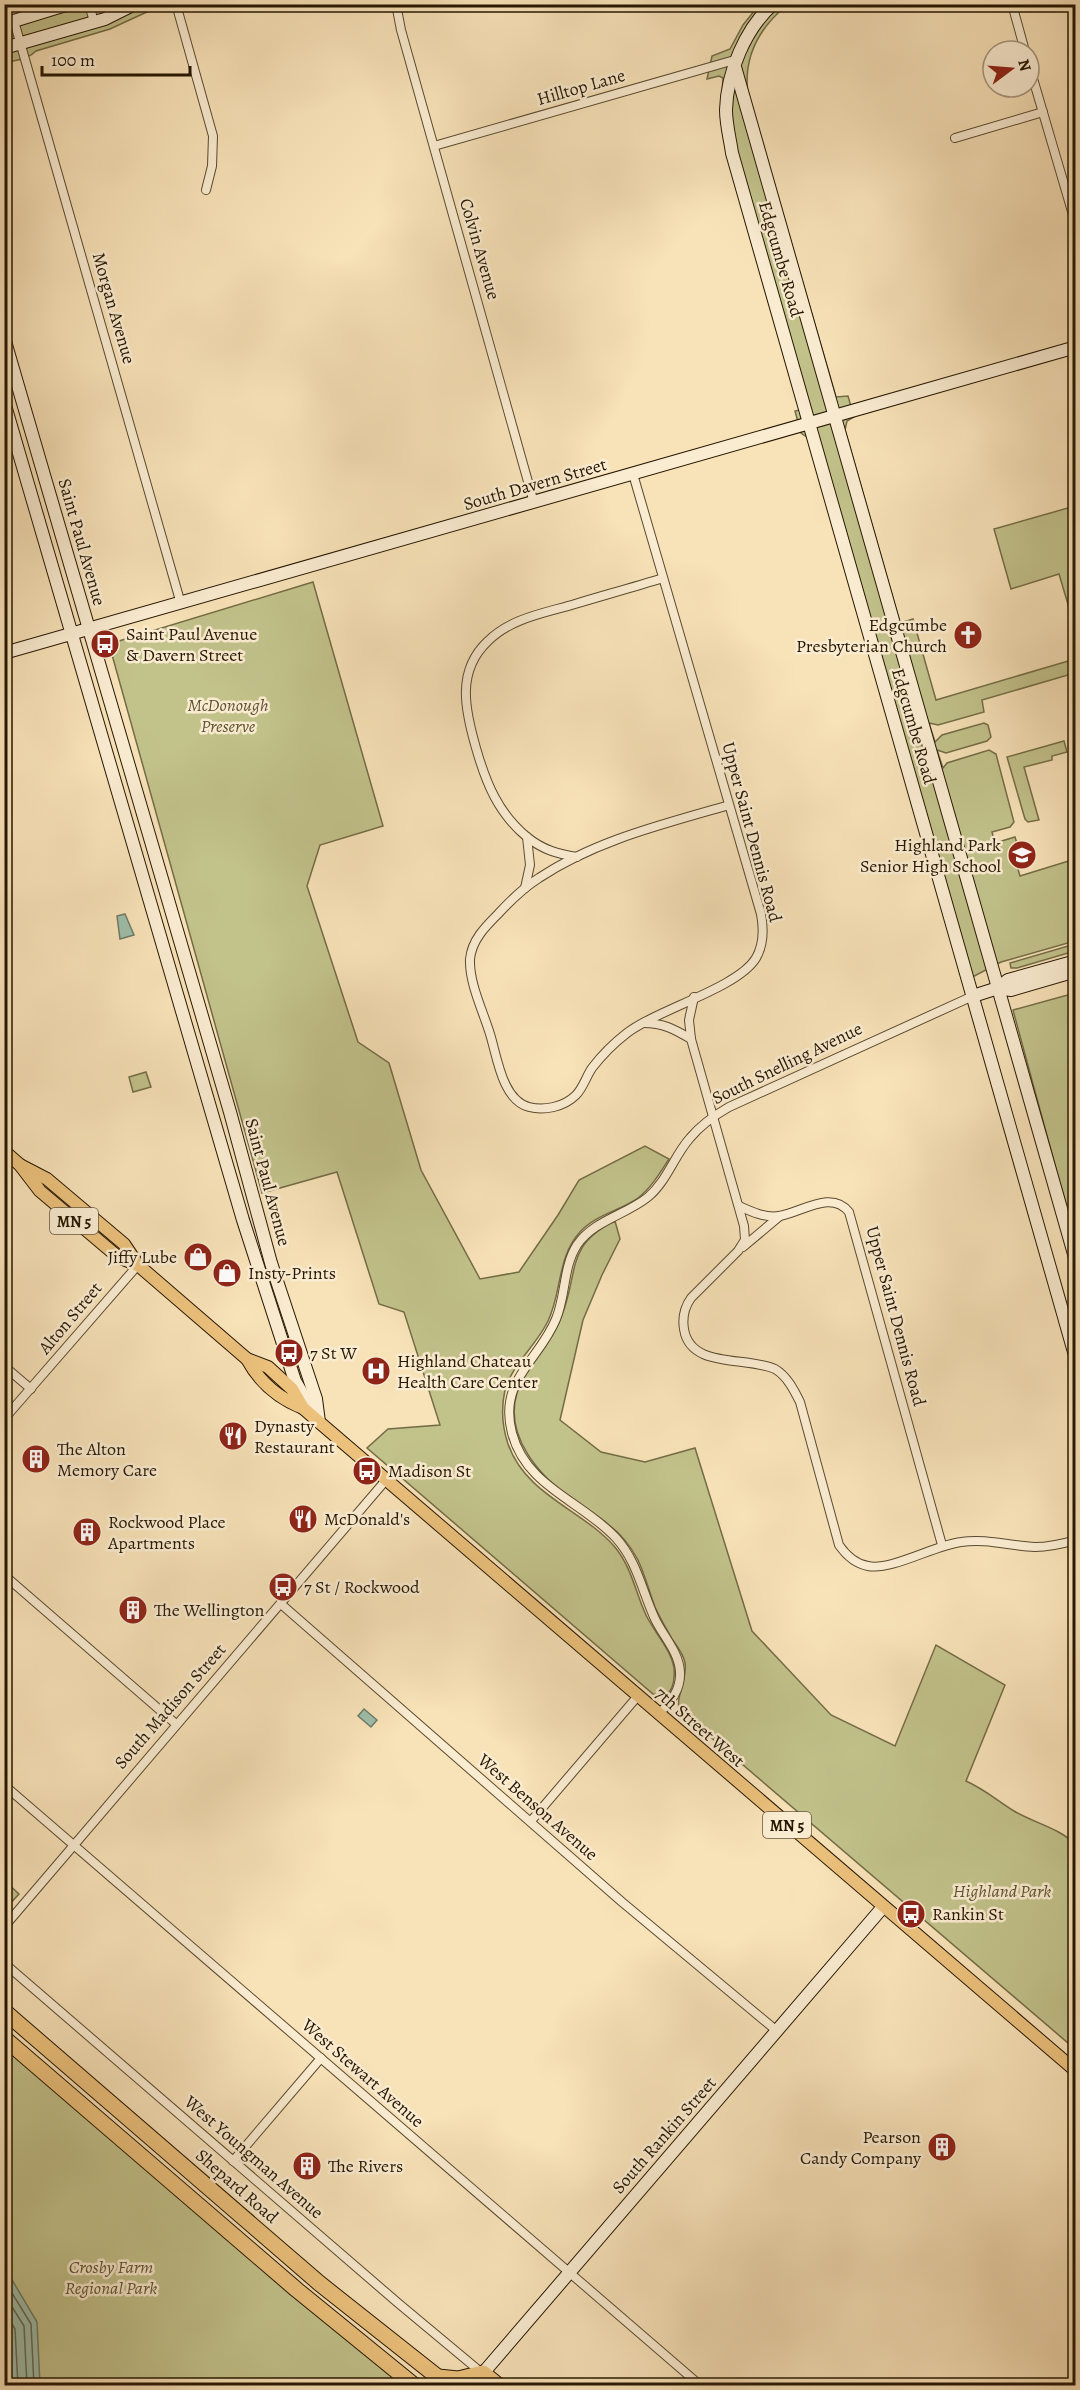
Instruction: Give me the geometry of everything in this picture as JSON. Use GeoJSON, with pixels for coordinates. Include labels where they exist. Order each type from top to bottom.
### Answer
{"type":"FeatureCollection","features":[{"type":"Feature","properties":{"kind":"highway","name":"Shepard Road"},"geometry":{"type":"LineString","coordinates":[[4,2011],[319,2283],[444,2381]]}},
{"type":"Feature","properties":{"kind":"highway"},"geometry":{"type":"LineString","coordinates":[[4,2038],[297,2290],[415,2385]]}},
{"type":"Feature","properties":{"kind":"highway"},"geometry":{"type":"LineString","coordinates":[[393,2369],[422,2385]]}},
{"type":"Feature","properties":{"kind":"highway"},"geometry":{"type":"LineString","coordinates":[[444,2381],[483,2373],[499,2385]]}},
{"type":"Feature","properties":{"kind":"main road","name":"7th Street West"},"geometry":{"type":"LineString","coordinates":[[4,1151],[20,1165],[46,1197],[118,1257],[138,1265],[247,1359],[268,1367],[292,1389],[303,1408],[319,1422],[1076,2071]]}},
{"type":"Feature","properties":{"kind":"street"},"geometry":{"type":"LineString","coordinates":[[9,22],[69,4]]}},
{"type":"Feature","properties":{"kind":"street"},"geometry":{"type":"LineString","coordinates":[[89,4],[94,22]]}},
{"type":"Feature","properties":{"kind":"street"},"geometry":{"type":"LineString","coordinates":[[4,48],[94,22],[135,4]]}},
{"type":"Feature","properties":{"kind":"street"},"geometry":{"type":"LineString","coordinates":[[176,4],[213,135],[212,166],[206,190]]}},
{"type":"Feature","properties":{"kind":"street","name":"Colvin Avenue"},"geometry":{"type":"LineString","coordinates":[[396,4],[534,503]]}},
{"type":"Feature","properties":{"kind":"street","name":"Edgcumbe Road"},"geometry":{"type":"LineString","coordinates":[[773,4],[759,20],[736,63],[728,89],[726,112],[732,153],[1076,1359]]}},
{"type":"Feature","properties":{"kind":"street"},"geometry":{"type":"LineString","coordinates":[[1012,4],[1022,39]]}},
{"type":"Feature","properties":{"kind":"street","name":"Morgan Avenue"},"geometry":{"type":"LineString","coordinates":[[9,22],[22,43],[181,604]]}},
{"type":"Feature","properties":{"kind":"street","name":"Hilltop Lane"},"geometry":{"type":"LineString","coordinates":[[434,146],[736,63]]}},
{"type":"Feature","properties":{"kind":"street","name":"Edgcumbe Road"},"geometry":{"type":"LineString","coordinates":[[736,63],[1076,1260]]}},
{"type":"Feature","properties":{"kind":"street"},"geometry":{"type":"LineString","coordinates":[[1039,99],[1076,225]]}},
{"type":"Feature","properties":{"kind":"street"},"geometry":{"type":"LineString","coordinates":[[955,138],[1043,112]]}},
{"type":"Feature","properties":{"kind":"street","name":"Saint Paul Avenue"},"geometry":{"type":"LineString","coordinates":[[4,338],[230,1112],[271,1263],[316,1399],[319,1422]]}},
{"type":"Feature","properties":{"kind":"street","name":"South Davern Street"},"geometry":{"type":"LineString","coordinates":[[4,653],[1076,347]]}},
{"type":"Feature","properties":{"kind":"street","name":"Saint Paul Avenue"},"geometry":{"type":"LineString","coordinates":[[4,402],[243,1220],[295,1382],[319,1422]]}},
{"type":"Feature","properties":{"kind":"street","name":"Upper Saint Dennis Road"},"geometry":{"type":"LineString","coordinates":[[633,474],[761,914],[762,939],[755,959],[740,975],[640,1023],[604,1053],[575,1096],[548,1109],[527,1107],[513,1095],[504,1079],[472,976],[470,958],[483,928],[525,888],[556,867],[644,830],[729,805]]}},
{"type":"Feature","properties":{"kind":"street"},"geometry":{"type":"LineString","coordinates":[[578,857],[555,854],[527,837],[502,811],[489,789],[467,718],[465,689],[468,675],[476,655],[496,633],[521,620],[663,578]]}},
{"type":"Feature","properties":{"kind":"street"},"geometry":{"type":"LineString","coordinates":[[525,888],[530,864],[527,837]]}},
{"type":"Feature","properties":{"kind":"street","name":"South Snelling Avenue"},"geometry":{"type":"LineString","coordinates":[[658,1714],[678,1690],[680,1671],[674,1652],[654,1616],[637,1571],[615,1538],[596,1521],[560,1496],[528,1464],[512,1434],[510,1403],[519,1374],[544,1341],[555,1321],[562,1300],[569,1262],[577,1245],[596,1227],[627,1210],[656,1190],[690,1137],[729,1107],[973,996],[999,988],[1008,980],[1076,961]]}},
{"type":"Feature","properties":{"kind":"street","name":"South Snelling Avenue"},"geometry":{"type":"LineString","coordinates":[[999,988],[1011,990],[1076,971]]}},
{"type":"Feature","properties":{"kind":"street"},"geometry":{"type":"LineString","coordinates":[[694,997],[689,1020],[691,1039],[744,1226],[745,1240],[738,1251]]}},
{"type":"Feature","properties":{"kind":"street"},"geometry":{"type":"LineString","coordinates":[[640,1023],[660,1023],[691,1039]]}},
{"type":"Feature","properties":{"kind":"street","name":"Upper Saint Dennis Road"},"geometry":{"type":"LineString","coordinates":[[739,1206],[764,1216],[780,1216],[833,1202],[846,1208],[852,1217],[942,1545]]}},
{"type":"Feature","properties":{"kind":"street"},"geometry":{"type":"LineString","coordinates":[[780,1216],[738,1251],[691,1298],[682,1316],[684,1328],[692,1347],[708,1356],[754,1363],[775,1370],[783,1375],[793,1388],[800,1402],[837,1538],[843,1551],[851,1558],[869,1566],[887,1566],[942,1545],[963,1541],[1048,1546],[1076,1540]]}},
{"type":"Feature","properties":{"kind":"street","name":"Alton Street"},"geometry":{"type":"LineString","coordinates":[[4,1419],[138,1265]]}},
{"type":"Feature","properties":{"kind":"street"},"geometry":{"type":"LineString","coordinates":[[4,1366],[31,1389]]}},
{"type":"Feature","properties":{"kind":"street","name":"South Madison Street"},"geometry":{"type":"LineString","coordinates":[[4,1927],[386,1480]]}},
{"type":"Feature","properties":{"kind":"street"},"geometry":{"type":"LineString","coordinates":[[4,1575],[176,1724]]}},
{"type":"Feature","properties":{"kind":"street","name":"West Benson Avenue"},"geometry":{"type":"LineString","coordinates":[[280,1604],[622,1902],[777,2031]]}},
{"type":"Feature","properties":{"kind":"street"},"geometry":{"type":"LineString","coordinates":[[531,1821],[637,1697]]}},
{"type":"Feature","properties":{"kind":"street","name":"West Stewart Avenue"},"geometry":{"type":"LineString","coordinates":[[4,1785],[700,2385]]}},
{"type":"Feature","properties":{"kind":"street","name":"South Rankin Street"},"geometry":{"type":"LineString","coordinates":[[472,2385],[882,1907]]}},
{"type":"Feature","properties":{"kind":"street","name":"West Youngman Avenue"},"geometry":{"type":"LineString","coordinates":[[4,1963],[466,2361],[483,2373]]}},
{"type":"Feature","properties":{"kind":"street"},"geometry":{"type":"LineString","coordinates":[[233,2161],[321,2058]]}},
{"type":"Feature","properties":{"kind":"green space"},"geometry":{"type":"Polygon","coordinates":[[[11,4],[162,5],[110,29],[36,51],[26,58],[5,63],[5,6],[11,4]]]}},
{"type":"Feature","properties":{"kind":"green space"},"geometry":{"type":"Polygon","coordinates":[[[759,5],[787,5],[768,23],[755,44],[748,68],[748,94],[836,397],[848,396],[854,417],[847,421],[845,430],[900,623],[913,619],[936,700],[1075,659],[1075,673],[982,700],[984,712],[938,725],[929,723],[935,742],[942,735],[984,723],[988,725],[991,737],[987,741],[946,753],[937,750],[943,768],[947,763],[989,750],[996,754],[1014,822],[1010,827],[992,832],[995,843],[1015,837],[1021,857],[1015,859],[1020,876],[1075,859],[1075,941],[1001,962],[965,981],[808,438],[801,433],[795,411],[800,410],[722,95],[723,78],[719,76],[707,79],[712,56],[730,49],[743,25],[759,5]]]}},
{"type":"Feature","properties":{"kind":"green space"},"geometry":{"type":"Polygon","coordinates":[[[1076,506],[1075,628],[1059,574],[1011,589],[994,529],[1076,506]]]}},
{"type":"Feature","properties":{"kind":"green space","name":"McDonough Preserve"},"geometry":{"type":"Polygon","coordinates":[[[313,582],[383,826],[320,845],[307,886],[358,1042],[389,1063],[421,1170],[480,1279],[519,1272],[579,1180],[645,1146],[669,1159],[643,1194],[593,1221],[580,1232],[573,1242],[563,1264],[556,1298],[548,1321],[513,1371],[505,1390],[503,1404],[504,1430],[516,1462],[541,1489],[601,1533],[625,1562],[646,1615],[672,1661],[674,1680],[665,1697],[653,1694],[367,1448],[388,1429],[440,1425],[404,1312],[379,1304],[337,1172],[262,1193],[109,644],[313,582]]]}},
{"type":"Feature","properties":{"kind":"green space"},"geometry":{"type":"Polygon","coordinates":[[[1064,741],[1067,752],[1052,756],[1052,760],[1024,767],[1039,820],[1028,822],[1025,819],[1007,757],[1064,741]]]}},
{"type":"Feature","properties":{"kind":"green space"},"geometry":{"type":"Polygon","coordinates":[[[1075,944],[1075,951],[1011,968],[1010,963],[1075,944]]]}},
{"type":"Feature","properties":{"kind":"green space"},"geometry":{"type":"Polygon","coordinates":[[[1075,993],[1075,1239],[1013,1010],[1075,993]]]}},
{"type":"Feature","properties":{"kind":"green space"},"geometry":{"type":"Polygon","coordinates":[[[146,1072],[151,1087],[133,1092],[129,1077],[146,1072]]]}},
{"type":"Feature","properties":{"kind":"green space","name":"Highland Park"},"geometry":{"type":"Polygon","coordinates":[[[615,1221],[620,1239],[583,1320],[560,1420],[601,1452],[645,1462],[695,1448],[752,1631],[831,1715],[895,1746],[936,1645],[1005,1685],[966,1781],[1014,1811],[1069,1838],[1075,1844],[1075,2049],[680,1711],[679,1701],[685,1675],[684,1660],[655,1607],[638,1560],[618,1532],[560,1490],[527,1454],[515,1424],[514,1409],[517,1393],[526,1373],[558,1325],[581,1250],[599,1230],[615,1221]]]}},
{"type":"Feature","properties":{"kind":"green space"},"geometry":{"type":"Polygon","coordinates":[[[5,1881],[19,1894],[5,1909],[5,1881]]]}},
{"type":"Feature","properties":{"kind":"green space","name":"Crosby Farm Regional Park"},"geometry":{"type":"Polygon","coordinates":[[[5,2047],[403,2385],[5,2385],[5,2047]]]}},
{"type":"Feature","properties":{"kind":"water"},"geometry":{"type":"Polygon","coordinates":[[[125,914],[134,935],[120,939],[117,916],[125,914]]]}},
{"type":"Feature","properties":{"kind":"water"},"geometry":{"type":"Polygon","coordinates":[[[364,1709],[377,1720],[371,1727],[358,1716],[364,1709]]]}},
{"type":"Feature","properties":{"kind":"water"},"geometry":{"type":"Polygon","coordinates":[[[5,2268],[37,2322],[40,2385],[5,2385],[5,2268]]]}},
{"type":"Feature","properties":{"kind":"place","name":"Edgcumbe Presbyterian Church"},"geometry":{"type":"Point","coordinates":[968,635]}},
{"type":"Feature","properties":{"kind":"place","name":"Saint Paul Avenue & Davern Street"},"geometry":{"type":"Point","coordinates":[105,644]}},
{"type":"Feature","properties":{"kind":"place","name":"Highland Park Senior High School"},"geometry":{"type":"Point","coordinates":[1022,855]}},
{"type":"Feature","properties":{"kind":"place","name":"Jiffy Lube"},"geometry":{"type":"Point","coordinates":[198,1257]}},
{"type":"Feature","properties":{"kind":"place","name":"Insty-Prints"},"geometry":{"type":"Point","coordinates":[227,1273]}},
{"type":"Feature","properties":{"kind":"place","name":"7 St W"},"geometry":{"type":"Point","coordinates":[289,1353]}},
{"type":"Feature","properties":{"kind":"place","name":"Highland Chateau Health Care Center"},"geometry":{"type":"Point","coordinates":[376,1371]}},
{"type":"Feature","properties":{"kind":"place","name":"Dynasty Restaurant"},"geometry":{"type":"Point","coordinates":[233,1436]}},
{"type":"Feature","properties":{"kind":"place","name":"The Alton Memory Care"},"geometry":{"type":"Point","coordinates":[36,1459]}},
{"type":"Feature","properties":{"kind":"place","name":"Madison St"},"geometry":{"type":"Point","coordinates":[367,1471]}},
{"type":"Feature","properties":{"kind":"place","name":"McDonald's"},"geometry":{"type":"Point","coordinates":[303,1519]}},
{"type":"Feature","properties":{"kind":"place","name":"Rockwood Place Apartments"},"geometry":{"type":"Point","coordinates":[87,1532]}},
{"type":"Feature","properties":{"kind":"place","name":"7 St / Rockwood"},"geometry":{"type":"Point","coordinates":[283,1587]}},
{"type":"Feature","properties":{"kind":"place","name":"The Wellington"},"geometry":{"type":"Point","coordinates":[133,1610]}},
{"type":"Feature","properties":{"kind":"place","name":"Rankin St"},"geometry":{"type":"Point","coordinates":[911,1914]}},
{"type":"Feature","properties":{"kind":"place","name":"Pearson Candy Company"},"geometry":{"type":"Point","coordinates":[942,2147]}},
{"type":"Feature","properties":{"kind":"place","name":"The Rivers"},"geometry":{"type":"Point","coordinates":[307,2166]}}]}
